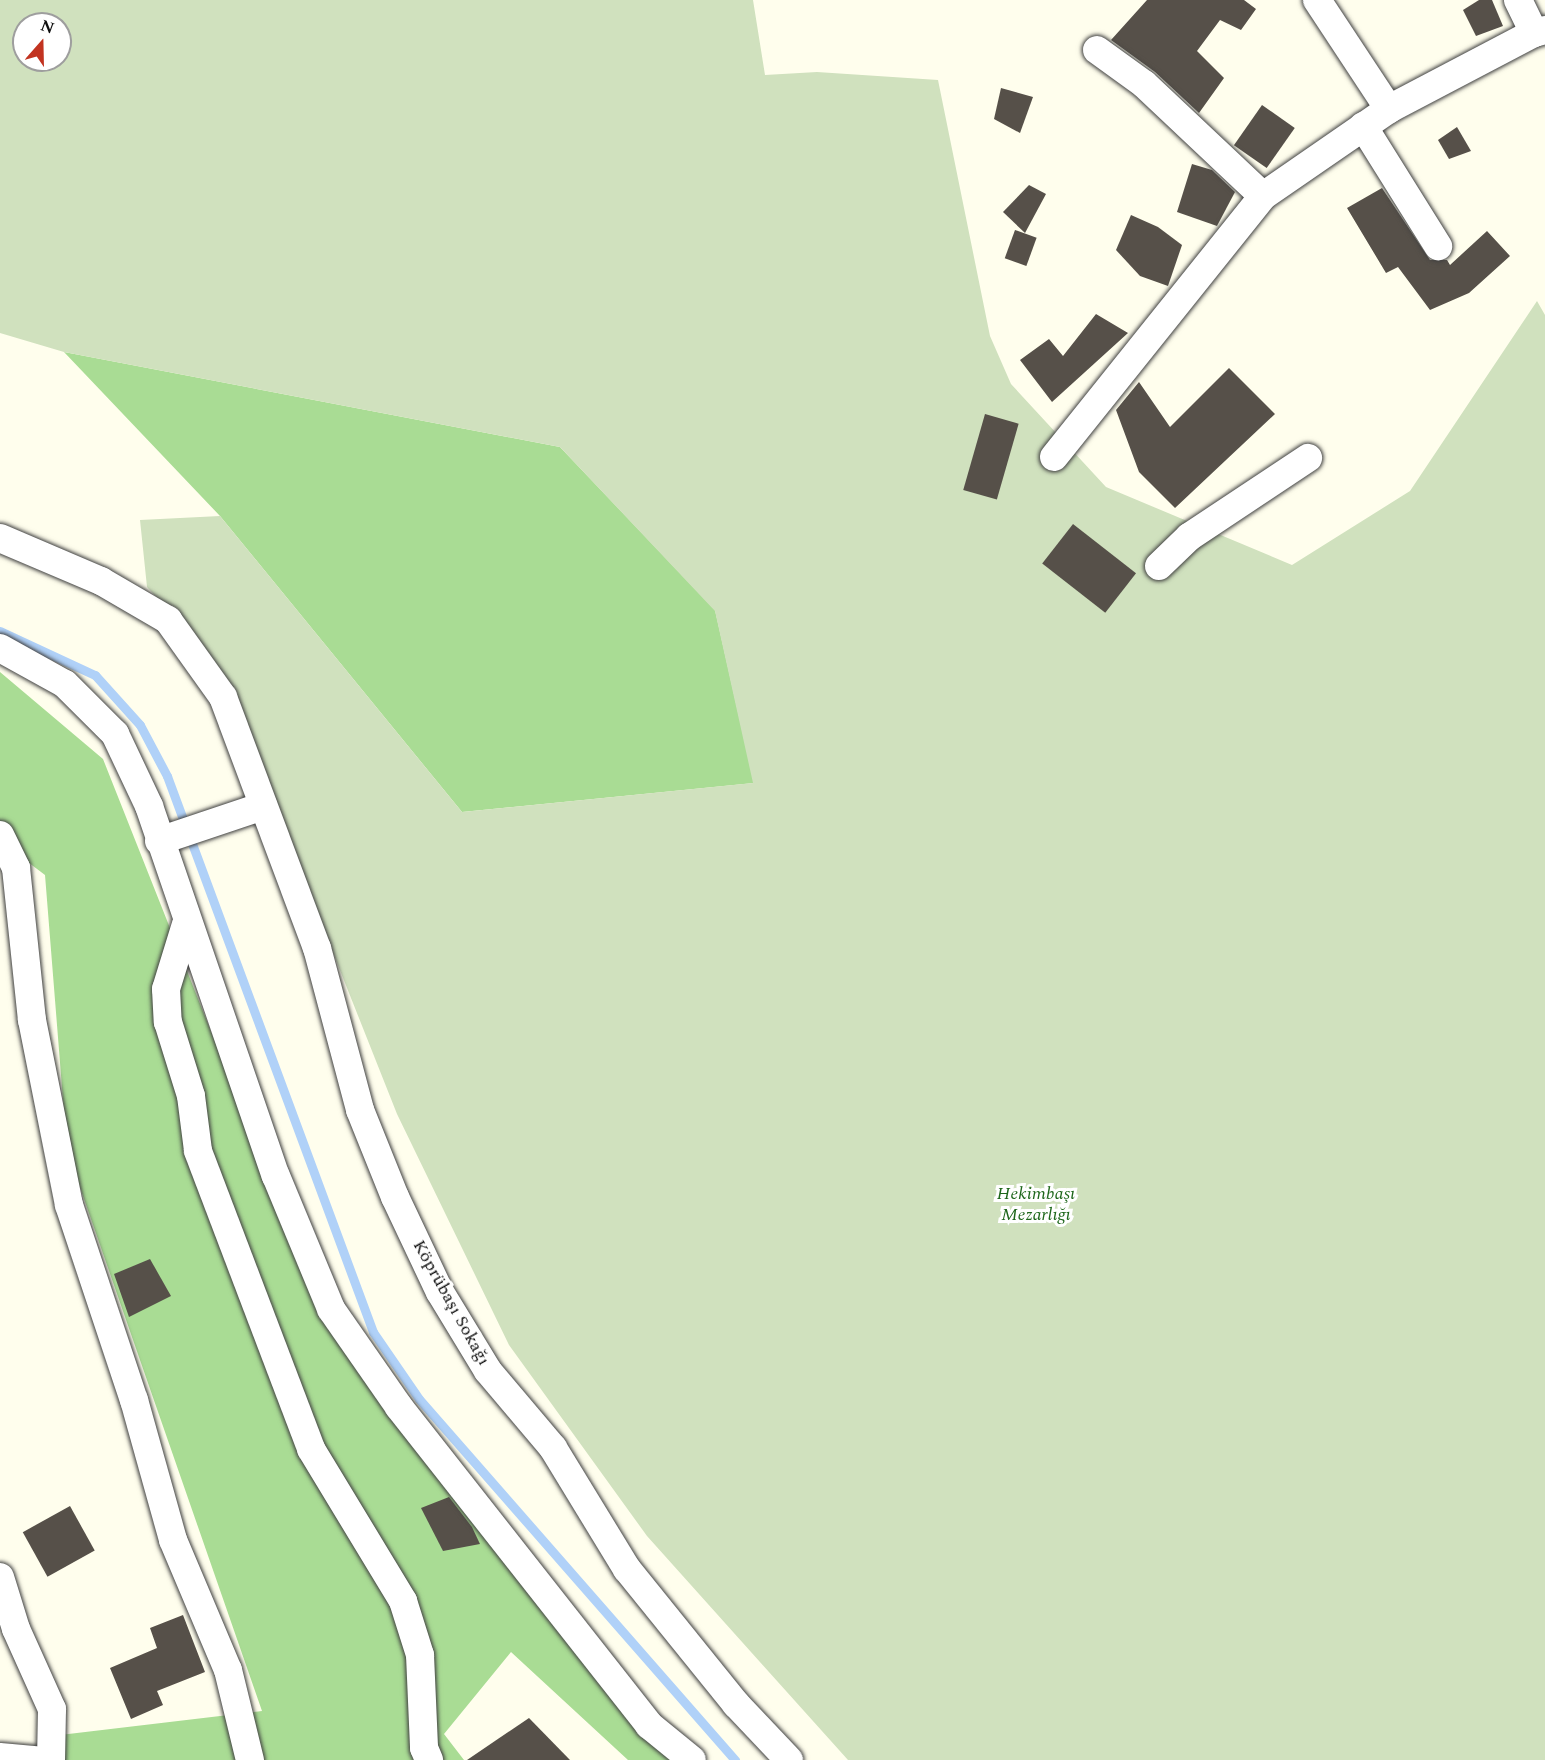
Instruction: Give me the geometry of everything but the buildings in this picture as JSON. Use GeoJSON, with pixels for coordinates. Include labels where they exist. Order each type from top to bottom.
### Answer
{"type":"FeatureCollection","features":[{"type":"Feature","properties":{"kind":"street"},"geometry":{"type":"LineString","coordinates":[[1317,0],[1389,109]]}},
{"type":"Feature","properties":{"kind":"street"},"geometry":{"type":"LineString","coordinates":[[1054,457],[1263,196],[1389,109],[1539,32],[1518,0]]}},
{"type":"Feature","properties":{"kind":"street"},"geometry":{"type":"LineString","coordinates":[[1097,50],[1144,84],[1263,196]]}},
{"type":"Feature","properties":{"kind":"street"},"geometry":{"type":"LineString","coordinates":[[1363,126],[1438,246]]}},
{"type":"Feature","properties":{"kind":"street"},"geometry":{"type":"LineString","coordinates":[[1159,566],[1189,537],[1308,458]]}},
{"type":"Feature","properties":{"kind":"street","name":"Köprübaşı Sokağı"},"geometry":{"type":"LineString","coordinates":[[0,538],[101,580],[168,620],[223,697],[250,810],[317,948],[360,1110],[394,1197],[440,1292],[488,1371],[553,1448],[627,1569],[736,1704],[789,1760]]}},
{"type":"Feature","properties":{"kind":"street"},"geometry":{"type":"LineString","coordinates":[[0,648],[65,684],[116,734],[168,838],[186,924],[276,1176],[331,1309],[399,1407],[649,1725],[692,1760]]}},
{"type":"Feature","properties":{"kind":"street"},"geometry":{"type":"LineString","coordinates":[[168,838],[250,810]]}},
{"type":"Feature","properties":{"kind":"street"},"geometry":{"type":"LineString","coordinates":[[0,835],[16,868],[32,1020],[69,1205],[134,1400],[173,1540],[228,1670],[250,1760]]}},
{"type":"Feature","properties":{"kind":"street"},"geometry":{"type":"LineString","coordinates":[[186,924],[166,989],[168,1022],[191,1096],[198,1151],[311,1449],[403,1601],[420,1655],[424,1748],[429,1760]]}},
{"type":"Feature","properties":{"kind":"street"},"geometry":{"type":"LineString","coordinates":[[0,1577],[16,1629],[52,1709],[51,1760]]}},
{"type":"Feature","properties":{"kind":"street"},"geometry":{"type":"LineString","coordinates":[[0,1757],[36,1760]]}},
{"type":"Feature","properties":{"kind":"green space","name":"Hekimbaşı Mezarlığı"},"geometry":{"type":"Polygon","coordinates":[[[0,0],[753,0],[765,75],[817,72],[938,80],[990,336],[1011,384],[1106,487],[1292,565],[1410,491],[1537,301],[1545,315],[1545,1760],[848,1760],[647,1536],[509,1345],[397,1114],[238,713],[194,637],[147,587],[140,520],[220,516],[462,812],[753,783],[715,611],[560,447],[64,352],[0,333],[0,0]]]}},
{"type":"Feature","properties":{"kind":"green space"},"geometry":{"type":"Polygon","coordinates":[[[64,352],[560,447],[715,610],[754,783],[462,812],[220,516],[64,352]]]}},
{"type":"Feature","properties":{"kind":"green space"},"geometry":{"type":"Polygon","coordinates":[[[0,672],[103,759],[317,1299],[683,1760],[628,1760],[511,1652],[444,1734],[464,1760],[62,1760],[60,1735],[262,1711],[67,1150],[45,875],[0,841],[0,672]]]}},
{"type":"Feature","properties":{"kind":"waterway"},"geometry":{"type":"LineString","coordinates":[[0,631],[95,675],[140,725],[167,776],[373,1332],[419,1399],[735,1760]]}}]}
